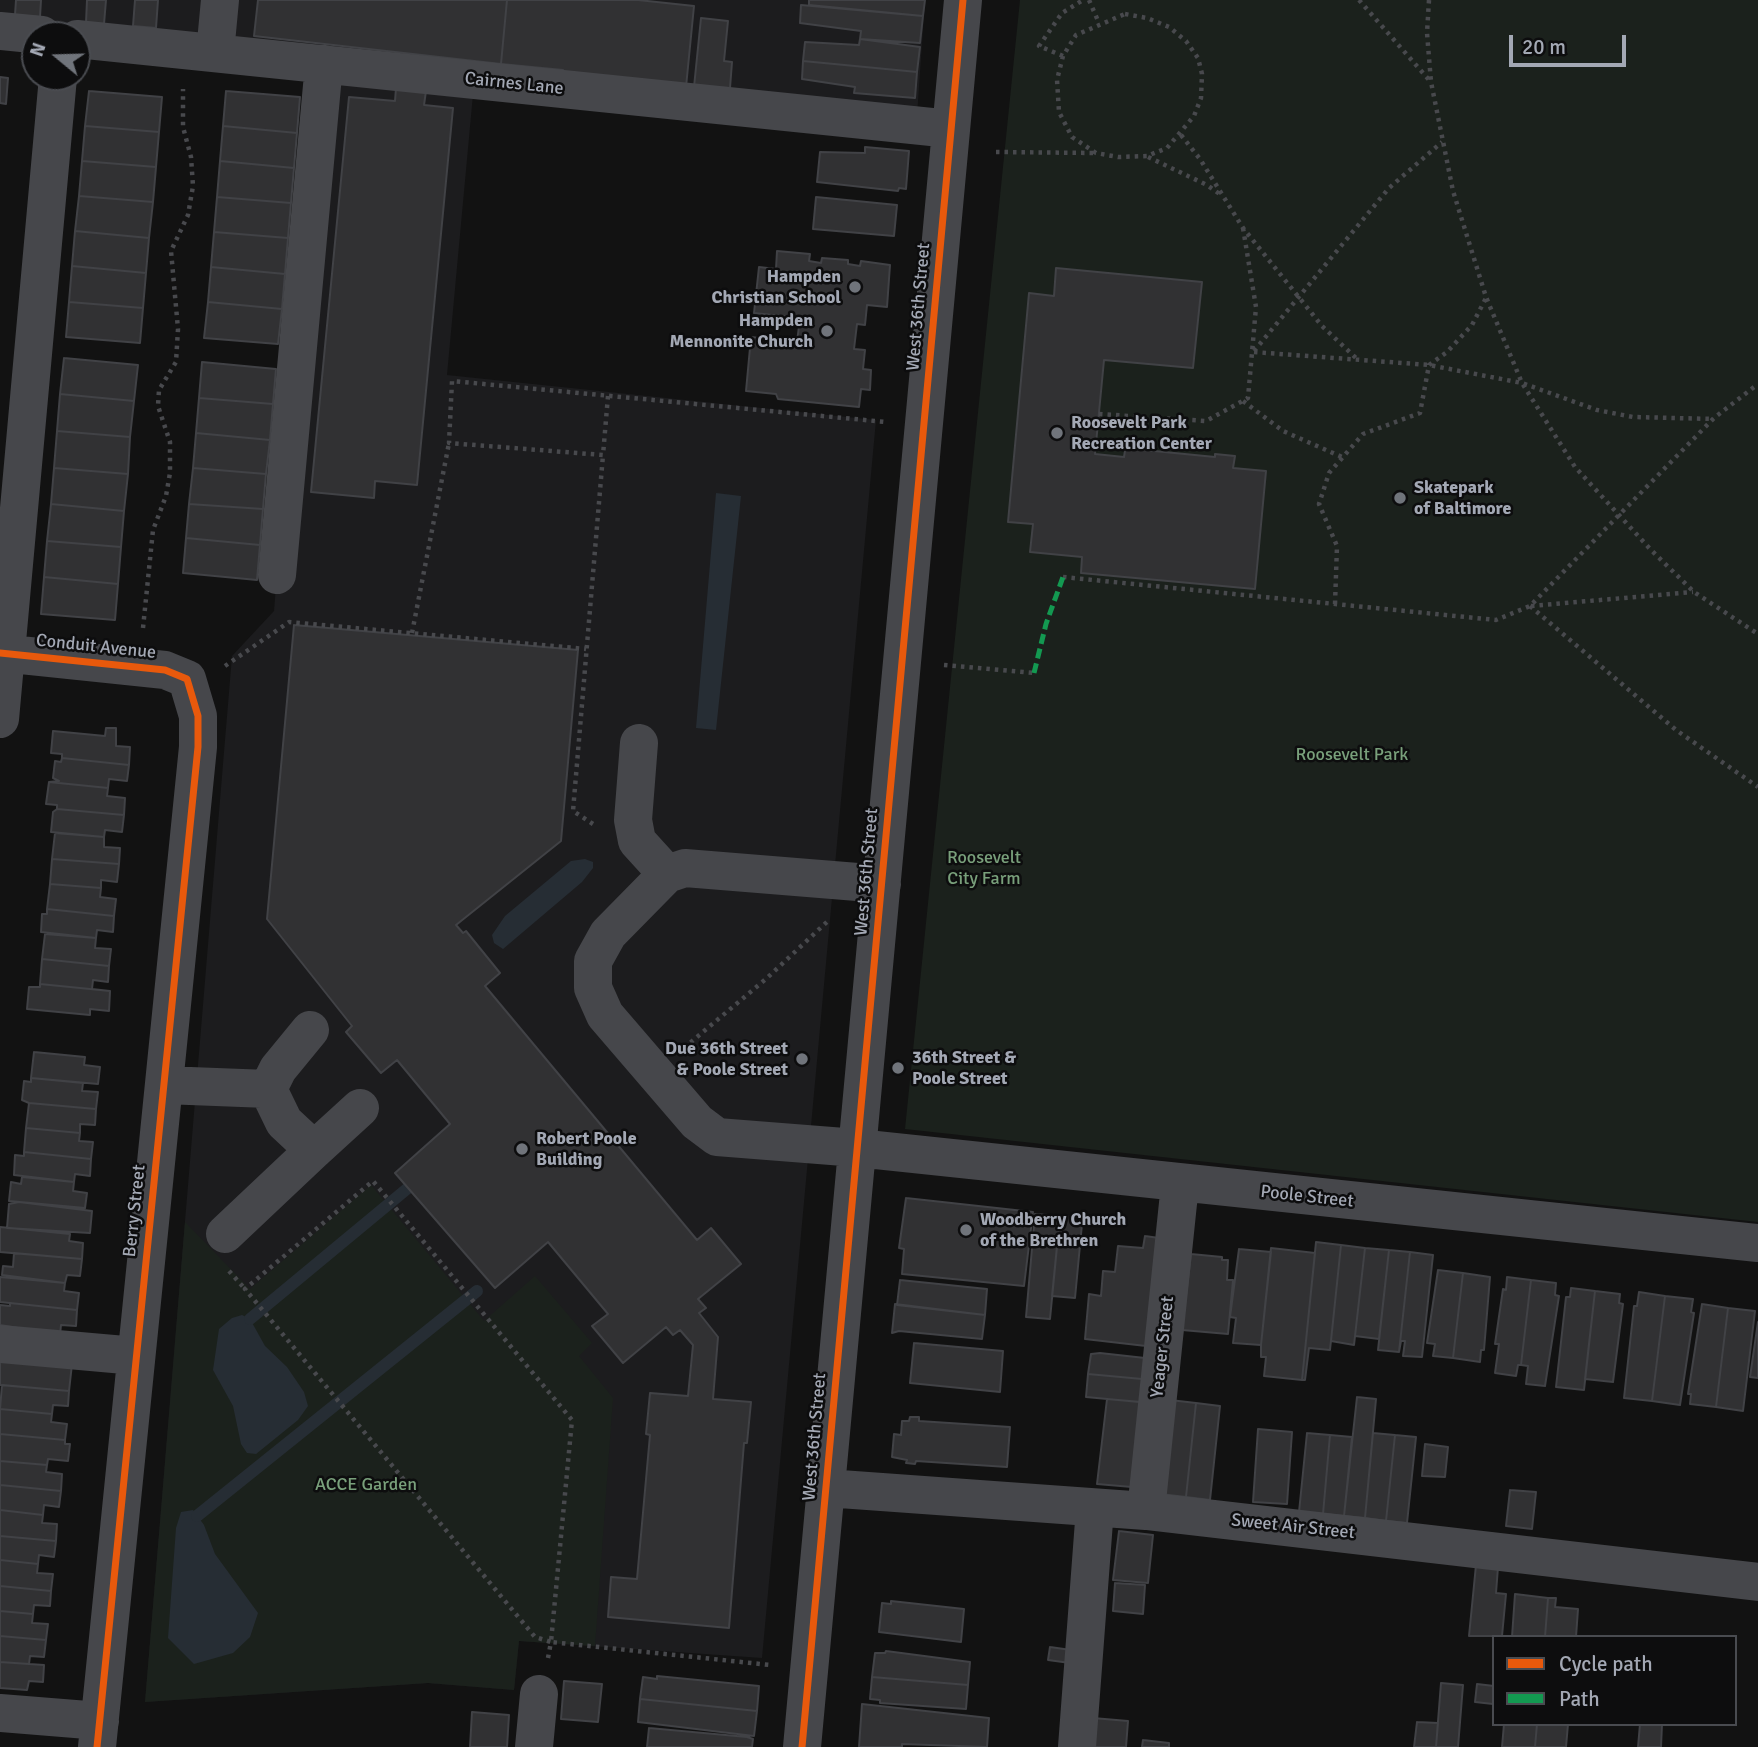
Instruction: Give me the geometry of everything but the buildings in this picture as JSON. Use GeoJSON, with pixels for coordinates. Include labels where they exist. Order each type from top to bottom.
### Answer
{"type":"FeatureCollection","features":[{"type":"Feature","properties":{"kind":"street"},"geometry":{"type":"LineString","coordinates":[[215,53],[220,0]]}},
{"type":"Feature","properties":{"kind":"street","name":"West 36th Street"},"geometry":{"type":"LineString","coordinates":[[802,1747],[963,0]]}},
{"type":"Feature","properties":{"kind":"street"},"geometry":{"type":"LineString","coordinates":[[0,31],[21,33]]}},
{"type":"Feature","properties":{"kind":"street","name":"Cairnes Lane"},"geometry":{"type":"LineString","coordinates":[[91,40],[951,129]]}},
{"type":"Feature","properties":{"kind":"street"},"geometry":{"type":"LineString","coordinates":[[277,575],[324,64]]}},
{"type":"Feature","properties":{"kind":"street"},"geometry":{"type":"LineString","coordinates":[[0,719],[3,653],[57,91]]}},
{"type":"Feature","properties":{"kind":"street","name":"Conduit Avenue"},"geometry":{"type":"LineString","coordinates":[[3,653],[165,670],[187,679]]}},
{"type":"Feature","properties":{"kind":"street","name":"Berry Street"},"geometry":{"type":"LineString","coordinates":[[98,1734],[198,747],[198,716],[187,679]]}},
{"type":"Feature","properties":{"kind":"street"},"geometry":{"type":"LineString","coordinates":[[639,743],[633,820],[637,841],[667,874],[685,868],[881,884]]}},
{"type":"Feature","properties":{"kind":"street","name":"Poole Street"},"geometry":{"type":"LineString","coordinates":[[667,874],[608,934],[593,961],[593,988],[605,1015],[697,1122],[717,1136],[857,1148],[1758,1243]]}},
{"type":"Feature","properties":{"kind":"street"},"geometry":{"type":"LineString","coordinates":[[268,1089],[278,1069],[310,1030]]}},
{"type":"Feature","properties":{"kind":"street"},"geometry":{"type":"LineString","coordinates":[[164,1085],[268,1089]]}},
{"type":"Feature","properties":{"kind":"street"},"geometry":{"type":"LineString","coordinates":[[268,1089],[284,1122],[314,1150]]}},
{"type":"Feature","properties":{"kind":"street"},"geometry":{"type":"LineString","coordinates":[[225,1234],[360,1108]]}},
{"type":"Feature","properties":{"kind":"street","name":"Yeager Street"},"geometry":{"type":"LineString","coordinates":[[1146,1511],[1180,1184]]}},
{"type":"Feature","properties":{"kind":"street"},"geometry":{"type":"LineString","coordinates":[[0,1344],[136,1356]]}},
{"type":"Feature","properties":{"kind":"street","name":"Sweet Air Street"},"geometry":{"type":"LineString","coordinates":[[826,1488],[1146,1511],[1758,1582]]}},
{"type":"Feature","properties":{"kind":"street"},"geometry":{"type":"LineString","coordinates":[[1077,1747],[1095,1508]]}},
{"type":"Feature","properties":{"kind":"street"},"geometry":{"type":"LineString","coordinates":[[534,1747],[540,1694]]}},
{"type":"Feature","properties":{"kind":"street"},"geometry":{"type":"LineString","coordinates":[[0,1713],[98,1734]]}},
{"type":"Feature","properties":{"kind":"path"},"geometry":{"type":"LineString","coordinates":[[1063,56],[1039,46],[1062,13],[1083,0]]}},
{"type":"Feature","properties":{"kind":"path"},"geometry":{"type":"LineString","coordinates":[[1089,0],[1099,23]]}},
{"type":"Feature","properties":{"kind":"path"},"geometry":{"type":"LineString","coordinates":[[1359,0],[1431,82]]}},
{"type":"Feature","properties":{"kind":"path"},"geometry":{"type":"LineString","coordinates":[[1429,0],[1427,33],[1431,82],[1442,142],[1462,223],[1486,297],[1522,383],[1575,467],[1619,515],[1694,592],[1758,634]]}},
{"type":"Feature","properties":{"kind":"path"},"geometry":{"type":"LineString","coordinates":[[996,152],[1096,153],[1118,157],[1147,156],[1167,148],[1195,116],[1201,98],[1202,74],[1198,58],[1186,41],[1169,27],[1147,18],[1125,14],[1076,35],[1063,56],[1057,80],[1059,111],[1072,137],[1096,153]]}},
{"type":"Feature","properties":{"kind":"path"},"geometry":{"type":"LineString","coordinates":[[142,636],[153,530],[166,496],[170,473],[170,442],[158,406],[159,390],[176,362],[178,329],[171,251],[188,215],[193,186],[191,157],[183,127],[184,79]]}},
{"type":"Feature","properties":{"kind":"path"},"geometry":{"type":"LineString","coordinates":[[1181,135],[1243,228],[1322,327],[1357,359]]}},
{"type":"Feature","properties":{"kind":"path"},"geometry":{"type":"LineString","coordinates":[[1254,352],[1389,188],[1442,142]]}},
{"type":"Feature","properties":{"kind":"path"},"geometry":{"type":"LineString","coordinates":[[1147,156],[1207,185],[1225,198]]}},
{"type":"Feature","properties":{"kind":"path"},"geometry":{"type":"LineString","coordinates":[[1099,414],[1206,421],[1248,398],[1256,307],[1243,228]]}},
{"type":"Feature","properties":{"kind":"path"},"geometry":{"type":"LineString","coordinates":[[1335,604],[1337,546],[1319,504],[1329,473],[1363,434],[1420,413],[1429,365],[1447,352],[1472,325],[1486,297]]}},
{"type":"Feature","properties":{"kind":"path"},"geometry":{"type":"LineString","coordinates":[[1254,352],[1429,365],[1522,383],[1597,410],[1633,417],[1714,418]]}},
{"type":"Feature","properties":{"kind":"path"},"geometry":{"type":"LineString","coordinates":[[412,633],[449,443],[452,381],[891,422]]}},
{"type":"Feature","properties":{"kind":"path"},"geometry":{"type":"LineString","coordinates":[[1530,606],[1714,418],[1758,384]]}},
{"type":"Feature","properties":{"kind":"path"},"geometry":{"type":"LineString","coordinates":[[601,828],[573,811],[608,396]]}},
{"type":"Feature","properties":{"kind":"path"},"geometry":{"type":"LineString","coordinates":[[1243,401],[1283,431],[1342,457]]}},
{"type":"Feature","properties":{"kind":"path"},"geometry":{"type":"LineString","coordinates":[[449,443],[603,455]]}},
{"type":"Feature","properties":{"kind":"path"},"geometry":{"type":"LineString","coordinates":[[1063,577],[1496,620],[1530,606],[1694,592]]}},
{"type":"Feature","properties":{"kind":"path"},"geometry":{"type":"LineString","coordinates":[[1530,606],[1676,730],[1758,787]]}},
{"type":"Feature","properties":{"kind":"path"},"geometry":{"type":"LineString","coordinates":[[225,666],[289,622],[586,649]]}},
{"type":"Feature","properties":{"kind":"path"},"geometry":{"type":"LineString","coordinates":[[944,665],[1034,673]]}},
{"type":"Feature","properties":{"kind":"path"},"geometry":{"type":"LineString","coordinates":[[676,1055],[767,978],[831,918]]}},
{"type":"Feature","properties":{"kind":"path"},"geometry":{"type":"LineString","coordinates":[[551,1642],[572,1420],[373,1181],[245,1289],[535,1637],[551,1642],[771,1665]]}},
{"type":"Feature","properties":{"kind":"shaded area"},"geometry":{"type":"Polygon","coordinates":[[[0,0],[925,0],[917,116],[475,73],[447,375],[876,420],[762,1658],[519,1641],[514,1690],[428,1683],[145,1702],[232,656],[274,611],[316,79],[91,46],[91,21],[21,21],[21,36],[0,33],[0,0]]]}},
{"type":"Feature","properties":{"kind":"shaded area"},"geometry":{"type":"Polygon","coordinates":[[[716,493],[741,496],[716,730],[696,728],[716,493]]]}},
{"type":"Feature","properties":{"kind":"shaded area"},"geometry":{"type":"Polygon","coordinates":[[[585,859],[593,862],[593,868],[582,882],[503,949],[494,943],[492,935],[505,916],[571,861],[585,859]]]}},
{"type":"Feature","properties":{"kind":"shaded area"},"geometry":{"type":"Polygon","coordinates":[[[242,1315],[250,1319],[265,1346],[287,1367],[304,1392],[308,1406],[298,1420],[256,1454],[247,1453],[241,1444],[233,1406],[213,1370],[219,1329],[232,1318],[242,1315]]]}},
{"type":"Feature","properties":{"kind":"shaded area"},"geometry":{"type":"Polygon","coordinates":[[[193,1510],[204,1525],[215,1554],[258,1613],[250,1637],[233,1653],[194,1664],[168,1638],[176,1528],[181,1512],[193,1510]]]}},
{"type":"Feature","properties":{"kind":"green space","name":"Roosevelt Park"},"geometry":{"type":"Polygon","coordinates":[[[1020,0],[1758,0],[1758,1222],[905,1129],[1020,0]]]}},
{"type":"Feature","properties":{"kind":"green space","name":"ACCE Garden"},"geometry":{"type":"Polygon","coordinates":[[[371,1185],[484,1321],[535,1276],[592,1343],[579,1356],[613,1398],[595,1646],[519,1641],[514,1690],[428,1683],[145,1702],[185,1222],[250,1289],[371,1185]]]}},
{"type":"Feature","properties":{"kind":"waterway"},"geometry":{"type":"LineString","coordinates":[[250,1319],[408,1188]]}},
{"type":"Feature","properties":{"kind":"waterway"},"geometry":{"type":"LineString","coordinates":[[197,1516],[477,1291]]}},
{"type":"Feature","properties":{"kind":"marked path"},"geometry":{"type":"LineString","coordinates":[[1034,673],[1046,624],[1063,577]]}},
{"type":"Feature","properties":{"kind":"cycle path"},"geometry":{"type":"LineString","coordinates":[[802,1747],[963,0]]}},
{"type":"Feature","properties":{"kind":"cycle path"},"geometry":{"type":"LineString","coordinates":[[0,653],[165,670],[187,679],[198,716],[198,747],[97,1747]]}},
{"type":"Feature","properties":{"kind":"place","name":"Hampden Christian School"},"geometry":{"type":"Point","coordinates":[855,287]}},
{"type":"Feature","properties":{"kind":"place","name":"Hampden Mennonite Church"},"geometry":{"type":"Point","coordinates":[827,331]}},
{"type":"Feature","properties":{"kind":"place","name":"Roosevelt Park Recreation Center"},"geometry":{"type":"Point","coordinates":[1057,433]}},
{"type":"Feature","properties":{"kind":"place","name":"Skatepark of Baltimore"},"geometry":{"type":"Point","coordinates":[1400,498]}},
{"type":"Feature","properties":{"kind":"place","name":"Due 36th Street & Poole Street"},"geometry":{"type":"Point","coordinates":[802,1059]}},
{"type":"Feature","properties":{"kind":"place","name":"36th Street & Poole Street"},"geometry":{"type":"Point","coordinates":[898,1068]}},
{"type":"Feature","properties":{"kind":"place","name":"Robert Poole Building"},"geometry":{"type":"Point","coordinates":[522,1149]}},
{"type":"Feature","properties":{"kind":"place","name":"Woodberry Church of the Brethren"},"geometry":{"type":"Point","coordinates":[966,1230]}},
{"type":"Feature","properties":{"kind":"park label","name":"Roosevelt City Farm"},"geometry":{"type":"Point","coordinates":[984,868]}}]}
